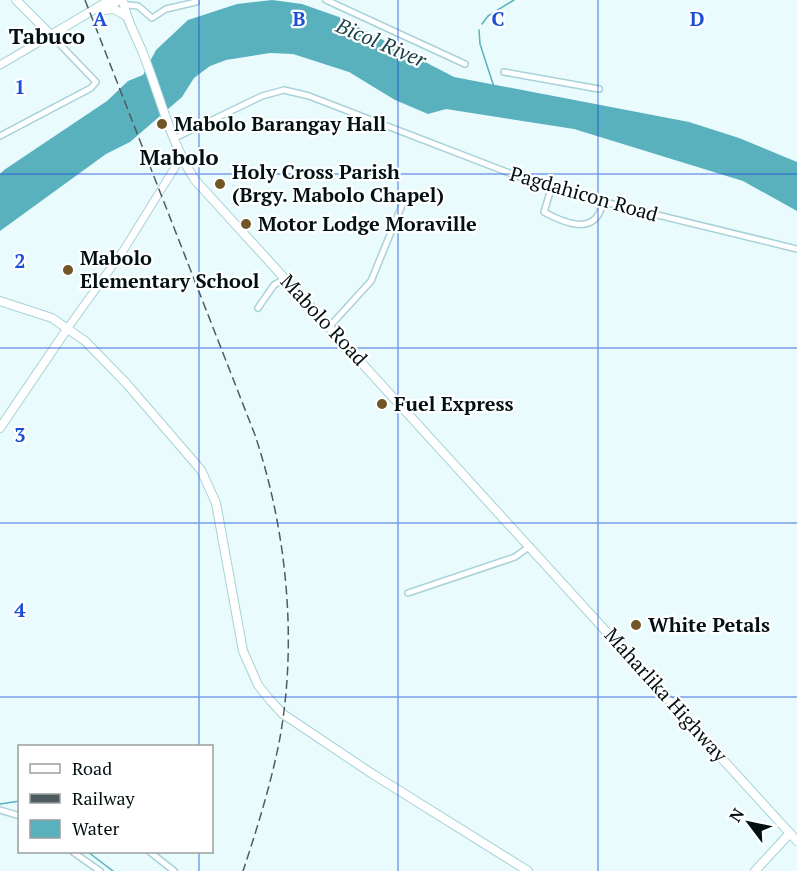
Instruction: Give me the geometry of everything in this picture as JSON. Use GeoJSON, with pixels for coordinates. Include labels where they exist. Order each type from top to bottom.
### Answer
{"type":"FeatureCollection","features":[{"type":"Feature","properties":{"kind":"highway","name":"Mabolo Road"},"geometry":{"type":"LineString","coordinates":[[124,1],[126,16],[136,36]]}},
{"type":"Feature","properties":{"kind":"highway","name":"Mabolo Road"},"geometry":{"type":"LineString","coordinates":[[124,1],[182,156],[195,180],[532,548]]}},
{"type":"Feature","properties":{"kind":"highway"},"geometry":{"type":"LineString","coordinates":[[108,3],[126,16]]}},
{"type":"Feature","properties":{"kind":"highway","name":"Maharlika Highway"},"geometry":{"type":"LineString","coordinates":[[532,548],[797,841]]}},
{"type":"Feature","properties":{"kind":"main road"},"geometry":{"type":"LineString","coordinates":[[16,0],[51,35],[108,3],[124,1]]}},
{"type":"Feature","properties":{"kind":"main road"},"geometry":{"type":"LineString","coordinates":[[0,301],[52,318],[105,360],[201,470],[216,502],[243,651],[258,685],[270,700],[283,714],[371,773],[528,871]]}},
{"type":"Feature","properties":{"kind":"main road"},"geometry":{"type":"LineString","coordinates":[[0,428],[67,329]]}},
{"type":"Feature","properties":{"kind":"main road"},"geometry":{"type":"LineString","coordinates":[[755,871],[790,833]]}},
{"type":"Feature","properties":{"kind":"street"},"geometry":{"type":"LineString","coordinates":[[326,0],[465,64]]}},
{"type":"Feature","properties":{"kind":"street"},"geometry":{"type":"LineString","coordinates":[[124,1],[138,6],[152,18],[166,9],[196,2]]}},
{"type":"Feature","properties":{"kind":"street"},"geometry":{"type":"LineString","coordinates":[[0,65],[51,35],[96,82],[91,88],[0,136]]}},
{"type":"Feature","properties":{"kind":"street"},"geometry":{"type":"LineString","coordinates":[[504,72],[599,89]]}},
{"type":"Feature","properties":{"kind":"street","name":"Pagdahicon Road"},"geometry":{"type":"LineString","coordinates":[[175,138],[262,96],[284,90],[309,96],[551,189],[797,249]]}},
{"type":"Feature","properties":{"kind":"street"},"geometry":{"type":"LineString","coordinates":[[67,329],[123,251],[182,156]]}},
{"type":"Feature","properties":{"kind":"street"},"geometry":{"type":"LineString","coordinates":[[551,189],[544,212],[567,225],[586,224],[596,219],[602,212],[603,200]]}},
{"type":"Feature","properties":{"kind":"street"},"geometry":{"type":"LineString","coordinates":[[330,326],[370,281],[403,203]]}},
{"type":"Feature","properties":{"kind":"street"},"geometry":{"type":"LineString","coordinates":[[258,308],[274,285],[286,278]]}},
{"type":"Feature","properties":{"kind":"street"},"geometry":{"type":"LineString","coordinates":[[408,593],[515,557],[532,548]]}},
{"type":"Feature","properties":{"kind":"street"},"geometry":{"type":"LineString","coordinates":[[0,810],[18,815]]}},
{"type":"Feature","properties":{"kind":"street"},"geometry":{"type":"LineString","coordinates":[[74,853],[100,871]]}},
{"type":"Feature","properties":{"kind":"street"},"geometry":{"type":"LineString","coordinates":[[151,853],[174,871]]}},
{"type":"Feature","properties":{"kind":"water","name":"Bicol River"},"geometry":{"type":"Polygon","coordinates":[[[272,0],[302,4],[339,17],[454,77],[689,122],[739,138],[797,162],[797,211],[743,181],[574,129],[446,109],[428,114],[395,100],[349,72],[293,54],[270,53],[226,60],[210,66],[194,78],[182,97],[130,142],[106,154],[0,231],[0,174],[4,170],[107,101],[128,81],[143,75],[156,50],[188,20],[237,4],[272,0]]]}},
{"type":"Feature","properties":{"kind":"waterway"},"geometry":{"type":"LineString","coordinates":[[482,24],[488,16],[514,0]]}},
{"type":"Feature","properties":{"kind":"waterway"},"geometry":{"type":"LineString","coordinates":[[479,30],[480,44],[494,87]]}},
{"type":"Feature","properties":{"kind":"waterway"},"geometry":{"type":"LineString","coordinates":[[0,804],[18,801]]}},
{"type":"Feature","properties":{"kind":"waterway"},"geometry":{"type":"LineString","coordinates":[[89,853],[113,871]]}},
{"type":"Feature","properties":{"kind":"railway"},"geometry":{"type":"LineString","coordinates":[[85,0],[255,435],[266,472],[282,548],[288,627],[285,705],[272,776],[243,871]]}},
{"type":"Feature","properties":{"kind":"place","name":"Mabolo Barangay Hall"},"geometry":{"type":"Point","coordinates":[162,124]}},
{"type":"Feature","properties":{"kind":"place","name":"Holy Cross Parish (Brgy. Mabolo Chapel)"},"geometry":{"type":"Point","coordinates":[220,184]}},
{"type":"Feature","properties":{"kind":"place","name":"Motor Lodge Moraville"},"geometry":{"type":"Point","coordinates":[246,224]}},
{"type":"Feature","properties":{"kind":"place","name":"Mabolo Elementary School"},"geometry":{"type":"Point","coordinates":[68,270]}},
{"type":"Feature","properties":{"kind":"place","name":"Fuel Express"},"geometry":{"type":"Point","coordinates":[382,404]}},
{"type":"Feature","properties":{"kind":"place","name":"White Petals"},"geometry":{"type":"Point","coordinates":[636,625]}},
{"type":"Feature","properties":{"kind":"district","name":"Tabuco"},"geometry":{"type":"Point","coordinates":[47,36]}},
{"type":"Feature","properties":{"kind":"district","name":"Mabolo"},"geometry":{"type":"Point","coordinates":[179,157]}}]}
